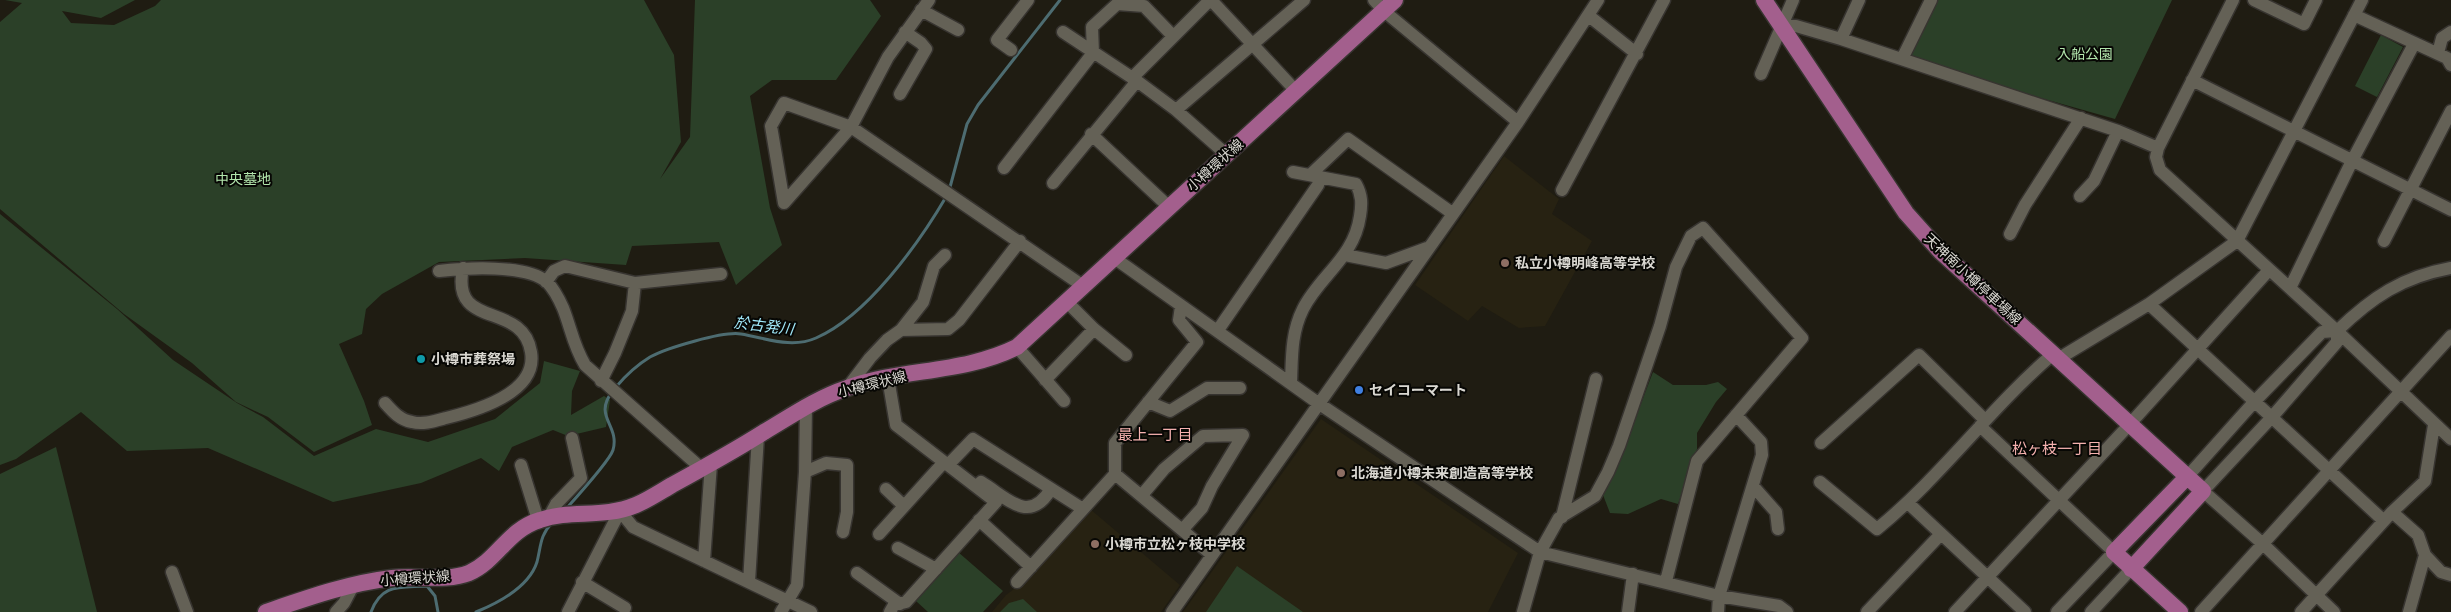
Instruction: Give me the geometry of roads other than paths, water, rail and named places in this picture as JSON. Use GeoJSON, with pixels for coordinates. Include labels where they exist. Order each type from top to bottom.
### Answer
{"type":"FeatureCollection","features":[{"type":"Feature","properties":{"kind":"main road","name":"天神南小樽停車場線"},"geometry":{"type":"LineString","coordinates":[[1764,0],[1906,213],[1940,251],[2203,491]]}},
{"type":"Feature","properties":{"kind":"main road","name":"小樽環状線"},"geometry":{"type":"LineString","coordinates":[[266,612],[354,584],[391,578],[452,577],[469,572],[487,561],[510,536],[525,525],[547,518],[620,511],[639,504],[758,436],[806,406],[848,387],[985,361],[1017,348],[1113,257],[1296,91],[1384,4]]}},
{"type":"Feature","properties":{"kind":"main road"},"geometry":{"type":"LineString","coordinates":[[2180,612],[2114,552],[2187,477]]}},
{"type":"Feature","properties":{"kind":"main road"},"geometry":{"type":"LineString","coordinates":[[2131,569],[2203,491]]}},
{"type":"Feature","properties":{"kind":"street"},"geometry":{"type":"LineString","coordinates":[[1010,50],[997,40],[1028,0]]}},
{"type":"Feature","properties":{"kind":"street"},"geometry":{"type":"LineString","coordinates":[[1052,183],[1135,80],[1173,36],[1210,0],[1296,91]]}},
{"type":"Feature","properties":{"kind":"street"},"geometry":{"type":"LineString","coordinates":[[1176,110],[1304,0]]}},
{"type":"Feature","properties":{"kind":"street"},"geometry":{"type":"LineString","coordinates":[[1172,612],[1318,402],[1518,122],[1598,0]]}},
{"type":"Feature","properties":{"kind":"street"},"geometry":{"type":"LineString","coordinates":[[1562,190],[1637,54],[1664,0]]}},
{"type":"Feature","properties":{"kind":"street"},"geometry":{"type":"LineString","coordinates":[[1761,74],[1793,0]]}},
{"type":"Feature","properties":{"kind":"street"},"geometry":{"type":"LineString","coordinates":[[1841,39],[1859,0]]}},
{"type":"Feature","properties":{"kind":"street"},"geometry":{"type":"LineString","coordinates":[[1902,59],[1931,0]]}},
{"type":"Feature","properties":{"kind":"street"},"geometry":{"type":"LineString","coordinates":[[2233,0],[2158,148],[2156,157],[2160,170],[2337,331],[2434,425],[2451,439]]}},
{"type":"Feature","properties":{"kind":"street"},"geometry":{"type":"LineString","coordinates":[[2254,0],[2304,24],[2316,0]]}},
{"type":"Feature","properties":{"kind":"street"},"geometry":{"type":"LineString","coordinates":[[1820,482],[1877,529],[1908,504],[2019,383],[2056,356],[2149,304],[2237,241],[2362,0]]}},
{"type":"Feature","properties":{"kind":"street"},"geometry":{"type":"LineString","coordinates":[[1004,168],[1093,53],[1092,27],[1117,4],[1144,6],[1173,36]]}},
{"type":"Feature","properties":{"kind":"street"},"geometry":{"type":"LineString","coordinates":[[1384,4],[1518,122]]}},
{"type":"Feature","properties":{"kind":"street"},"geometry":{"type":"LineString","coordinates":[[958,30],[925,5],[904,32],[871,85],[851,127],[784,203],[771,126],[784,103],[851,127],[1020,241],[1083,286]]}},
{"type":"Feature","properties":{"kind":"street"},"geometry":{"type":"LineString","coordinates":[[1589,16],[1637,54]]}},
{"type":"Feature","properties":{"kind":"street"},"geometry":{"type":"LineString","coordinates":[[2354,16],[2438,53],[2447,58],[2451,65]]}},
{"type":"Feature","properties":{"kind":"street"},"geometry":{"type":"LineString","coordinates":[[1782,26],[1796,26],[1841,39],[2118,131],[2158,148]]}},
{"type":"Feature","properties":{"kind":"street"},"geometry":{"type":"LineString","coordinates":[[900,94],[926,49],[921,43],[904,32]]}},
{"type":"Feature","properties":{"kind":"street"},"geometry":{"type":"LineString","coordinates":[[1063,32],[1176,110],[1226,155]]}},
{"type":"Feature","properties":{"kind":"street"},"geometry":{"type":"LineString","coordinates":[[2438,53],[2442,38],[2451,32]]}},
{"type":"Feature","properties":{"kind":"street"},"geometry":{"type":"LineString","coordinates":[[2290,288],[2352,161],[2414,44]]}},
{"type":"Feature","properties":{"kind":"street"},"geometry":{"type":"LineString","coordinates":[[2192,80],[2451,210]]}},
{"type":"Feature","properties":{"kind":"street"},"geometry":{"type":"LineString","coordinates":[[2384,241],[2451,111]]}},
{"type":"Feature","properties":{"kind":"street"},"geometry":{"type":"LineString","coordinates":[[2010,234],[2080,118]]}},
{"type":"Feature","properties":{"kind":"street"},"geometry":{"type":"LineString","coordinates":[[2080,196],[2094,181],[2118,131]]}},
{"type":"Feature","properties":{"kind":"street"},"geometry":{"type":"LineString","coordinates":[[1091,134],[1169,207]]}},
{"type":"Feature","properties":{"kind":"street"},"geometry":{"type":"LineString","coordinates":[[1315,176],[1348,139],[1452,213]]}},
{"type":"Feature","properties":{"kind":"street"},"geometry":{"type":"LineString","coordinates":[[1291,383],[1292,336],[1303,308],[1345,254],[1358,231],[1362,203],[1360,191],[1356,184],[1293,172]]}},
{"type":"Feature","properties":{"kind":"street"},"geometry":{"type":"LineString","coordinates":[[1218,330],[1318,185],[1315,176]]}},
{"type":"Feature","properties":{"kind":"street"},"geometry":{"type":"LineString","coordinates":[[1562,517],[1595,496],[1608,472],[1619,446],[1657,334],[1676,267],[1691,236],[1703,228],[1802,338],[1697,461],[1666,582]]}},
{"type":"Feature","properties":{"kind":"street"},"geometry":{"type":"LineString","coordinates":[[901,330],[948,329],[959,320],[1020,241]]}},
{"type":"Feature","properties":{"kind":"street"},"geometry":{"type":"LineString","coordinates":[[1345,254],[1386,263],[1427,248]]}},
{"type":"Feature","properties":{"kind":"street"},"geometry":{"type":"LineString","coordinates":[[848,387],[870,358],[887,340],[901,330],[922,302],[934,266],[945,255]]}},
{"type":"Feature","properties":{"kind":"street"},"geometry":{"type":"LineString","coordinates":[[1113,257],[1318,402],[1540,552],[1719,596],[1779,606],[1787,612]]}},
{"type":"Feature","properties":{"kind":"street"},"geometry":{"type":"LineString","coordinates":[[546,282],[554,271],[565,266],[635,283],[721,274]]}},
{"type":"Feature","properties":{"kind":"street"},"geometry":{"type":"LineString","coordinates":[[385,403],[402,420],[414,423],[429,422],[464,413],[493,402],[508,394],[524,380],[530,368],[532,353],[526,339],[520,329],[510,321],[485,313],[470,305],[462,295],[460,282],[463,268]]}},
{"type":"Feature","properties":{"kind":"street"},"geometry":{"type":"LineString","coordinates":[[439,271],[463,268],[528,272],[546,282],[563,307],[575,348],[585,365],[706,466],[704,561]]}},
{"type":"Feature","properties":{"kind":"street"},"geometry":{"type":"LineString","coordinates":[[2187,477],[2255,401],[2322,332],[2337,331],[2384,291],[2419,275],[2451,268]]}},
{"type":"Feature","properties":{"kind":"street"},"geometry":{"type":"LineString","coordinates":[[1955,612],[2057,500],[2130,425],[2268,270]]}},
{"type":"Feature","properties":{"kind":"street"},"geometry":{"type":"LineString","coordinates":[[601,380],[615,353],[632,311],[635,283]]}},
{"type":"Feature","properties":{"kind":"street"},"geometry":{"type":"LineString","coordinates":[[1067,302],[1094,330],[1126,355]]}},
{"type":"Feature","properties":{"kind":"street"},"geometry":{"type":"LineString","coordinates":[[2149,304],[2330,470],[2388,516],[2418,535],[2425,556],[2441,572],[2451,575]]}},
{"type":"Feature","properties":{"kind":"street"},"geometry":{"type":"LineString","coordinates":[[1017,582],[1115,474],[1115,443],[1197,342],[1179,320],[1181,306]]}},
{"type":"Feature","properties":{"kind":"street"},"geometry":{"type":"LineString","coordinates":[[1045,380],[1094,330]]}},
{"type":"Feature","properties":{"kind":"street"},"geometry":{"type":"LineString","coordinates":[[2334,612],[2263,544],[2203,491],[2272,417],[2337,342],[2337,331]]}},
{"type":"Feature","properties":{"kind":"street"},"geometry":{"type":"LineString","coordinates":[[2200,612],[2451,336]]}},
{"type":"Feature","properties":{"kind":"street"},"geometry":{"type":"LineString","coordinates":[[1017,348],[1064,401]]}},
{"type":"Feature","properties":{"kind":"street"},"geometry":{"type":"LineString","coordinates":[[1821,443],[1919,355],[2057,500],[2114,552],[2057,612]]}},
{"type":"Feature","properties":{"kind":"street"},"geometry":{"type":"LineString","coordinates":[[857,573],[895,608],[906,602],[996,502],[896,425],[888,378]]}},
{"type":"Feature","properties":{"kind":"street"},"geometry":{"type":"LineString","coordinates":[[1526,611],[1540,552],[1562,517],[1596,379]]}},
{"type":"Feature","properties":{"kind":"street"},"geometry":{"type":"LineString","coordinates":[[1148,402],[1170,410],[1207,388],[1240,388]]}},
{"type":"Feature","properties":{"kind":"street"},"geometry":{"type":"LineString","coordinates":[[781,612],[797,585],[805,472],[806,406]]}},
{"type":"Feature","properties":{"kind":"street"},"geometry":{"type":"LineString","coordinates":[[1718,612],[1719,596],[1762,455],[1761,442],[1736,415]]}},
{"type":"Feature","properties":{"kind":"street"},"geometry":{"type":"LineString","coordinates":[[2301,612],[2388,516],[2425,481],[2434,425]]}},
{"type":"Feature","properties":{"kind":"street"},"geometry":{"type":"LineString","coordinates":[[1142,496],[1164,469],[1204,436],[1243,435],[1202,508],[1184,529]]}},
{"type":"Feature","properties":{"kind":"street"},"geometry":{"type":"LineString","coordinates":[[749,582],[758,436]]}},
{"type":"Feature","properties":{"kind":"street"},"geometry":{"type":"LineString","coordinates":[[547,518],[556,504],[581,478],[572,438]]}},
{"type":"Feature","properties":{"kind":"street"},"geometry":{"type":"LineString","coordinates":[[879,534],[904,506],[973,438],[1083,509]]}},
{"type":"Feature","properties":{"kind":"street"},"geometry":{"type":"LineString","coordinates":[[805,472],[826,463],[847,465],[847,512],[843,532]]}},
{"type":"Feature","properties":{"kind":"street"},"geometry":{"type":"LineString","coordinates":[[521,465],[547,518]]}},
{"type":"Feature","properties":{"kind":"street"},"geometry":{"type":"LineString","coordinates":[[1115,474],[1184,529],[1212,555]]}},
{"type":"Feature","properties":{"kind":"street"},"geometry":{"type":"LineString","coordinates":[[976,487],[981,482],[1023,508],[1034,508],[1043,501],[1051,489]]}},
{"type":"Feature","properties":{"kind":"street"},"geometry":{"type":"LineString","coordinates":[[1753,486],[1776,512],[1778,528]]}},
{"type":"Feature","properties":{"kind":"street"},"geometry":{"type":"LineString","coordinates":[[886,489],[904,506]]}},
{"type":"Feature","properties":{"kind":"street"},"geometry":{"type":"LineString","coordinates":[[1908,504],[2025,612]]}},
{"type":"Feature","properties":{"kind":"street"},"geometry":{"type":"LineString","coordinates":[[568,612],[620,511],[633,527],[811,612]]}},
{"type":"Feature","properties":{"kind":"street"},"geometry":{"type":"LineString","coordinates":[[979,520],[1030,567]]}},
{"type":"Feature","properties":{"kind":"street"},"geometry":{"type":"LineString","coordinates":[[1867,612],[1941,534]]}},
{"type":"Feature","properties":{"kind":"street"},"geometry":{"type":"LineString","coordinates":[[898,548],[936,569]]}},
{"type":"Feature","properties":{"kind":"street"},"geometry":{"type":"LineString","coordinates":[[2409,612],[2425,556]]}},
{"type":"Feature","properties":{"kind":"street"},"geometry":{"type":"LineString","coordinates":[[2091,612],[2131,569]]}},
{"type":"Feature","properties":{"kind":"street"},"geometry":{"type":"LineString","coordinates":[[172,572],[187,612]]}},
{"type":"Feature","properties":{"kind":"street"},"geometry":{"type":"LineString","coordinates":[[1628,612],[1633,574]]}},
{"type":"Feature","properties":{"kind":"street"},"geometry":{"type":"LineString","coordinates":[[582,582],[625,608]]}},
{"type":"Feature","properties":{"kind":"street"},"geometry":{"type":"LineString","coordinates":[[336,612],[344,603],[354,584]]}},
{"type":"Feature","properties":{"kind":"waterway","name":"於古発川"},"geometry":{"type":"LineString","coordinates":[[949,191],[967,124],[978,105],[1060,0]]}},
{"type":"Feature","properties":{"kind":"waterway","name":"於古発川"},"geometry":{"type":"LineString","coordinates":[[616,387],[632,370],[650,357],[695,341],[722,335],[741,334],[778,342],[797,343],[816,338],[835,328],[872,296],[890,276],[921,235],[946,197]]}},
{"type":"Feature","properties":{"kind":"waterway","name":"於古発川"},"geometry":{"type":"LineString","coordinates":[[565,510],[599,471],[613,450],[613,434],[605,408],[612,392]]}},
{"type":"Feature","properties":{"kind":"waterway","name":"於古発川"},"geometry":{"type":"LineString","coordinates":[[476,612],[503,599],[527,579],[537,562],[543,536],[552,523]]}},
{"type":"Feature","properties":{"kind":"waterway","name":"於古発川"},"geometry":{"type":"LineString","coordinates":[[371,612],[375,603],[386,592],[400,587],[427,586],[435,596],[438,612]]}},
{"type":"Feature","properties":{"kind":"place","name":"私立小樽明峰高等学校"},"geometry":{"type":"Point","coordinates":[1505,263]}},
{"type":"Feature","properties":{"kind":"place","name":"小樽市葬祭場"},"geometry":{"type":"Point","coordinates":[421,359]}},
{"type":"Feature","properties":{"kind":"place","name":"セイコーマート"},"geometry":{"type":"Point","coordinates":[1359,390]}},
{"type":"Feature","properties":{"kind":"place","name":"北海道小樽未来創造高等学校"},"geometry":{"type":"Point","coordinates":[1341,473]}},
{"type":"Feature","properties":{"kind":"place","name":"小樽市立松ヶ枝中学校"},"geometry":{"type":"Point","coordinates":[1095,544]}},
{"type":"Feature","properties":{"kind":"district","name":"最上一丁目"},"geometry":{"type":"Point","coordinates":[1155,435]}},
{"type":"Feature","properties":{"kind":"district","name":"松ヶ枝一丁目"},"geometry":{"type":"Point","coordinates":[2057,449]}},
{"type":"Feature","properties":{"kind":"park label","name":"入船公園"},"geometry":{"type":"Point","coordinates":[2085,54]}},
{"type":"Feature","properties":{"kind":"park label","name":"中央墓地"},"geometry":{"type":"Point","coordinates":[243,179]}}]}
